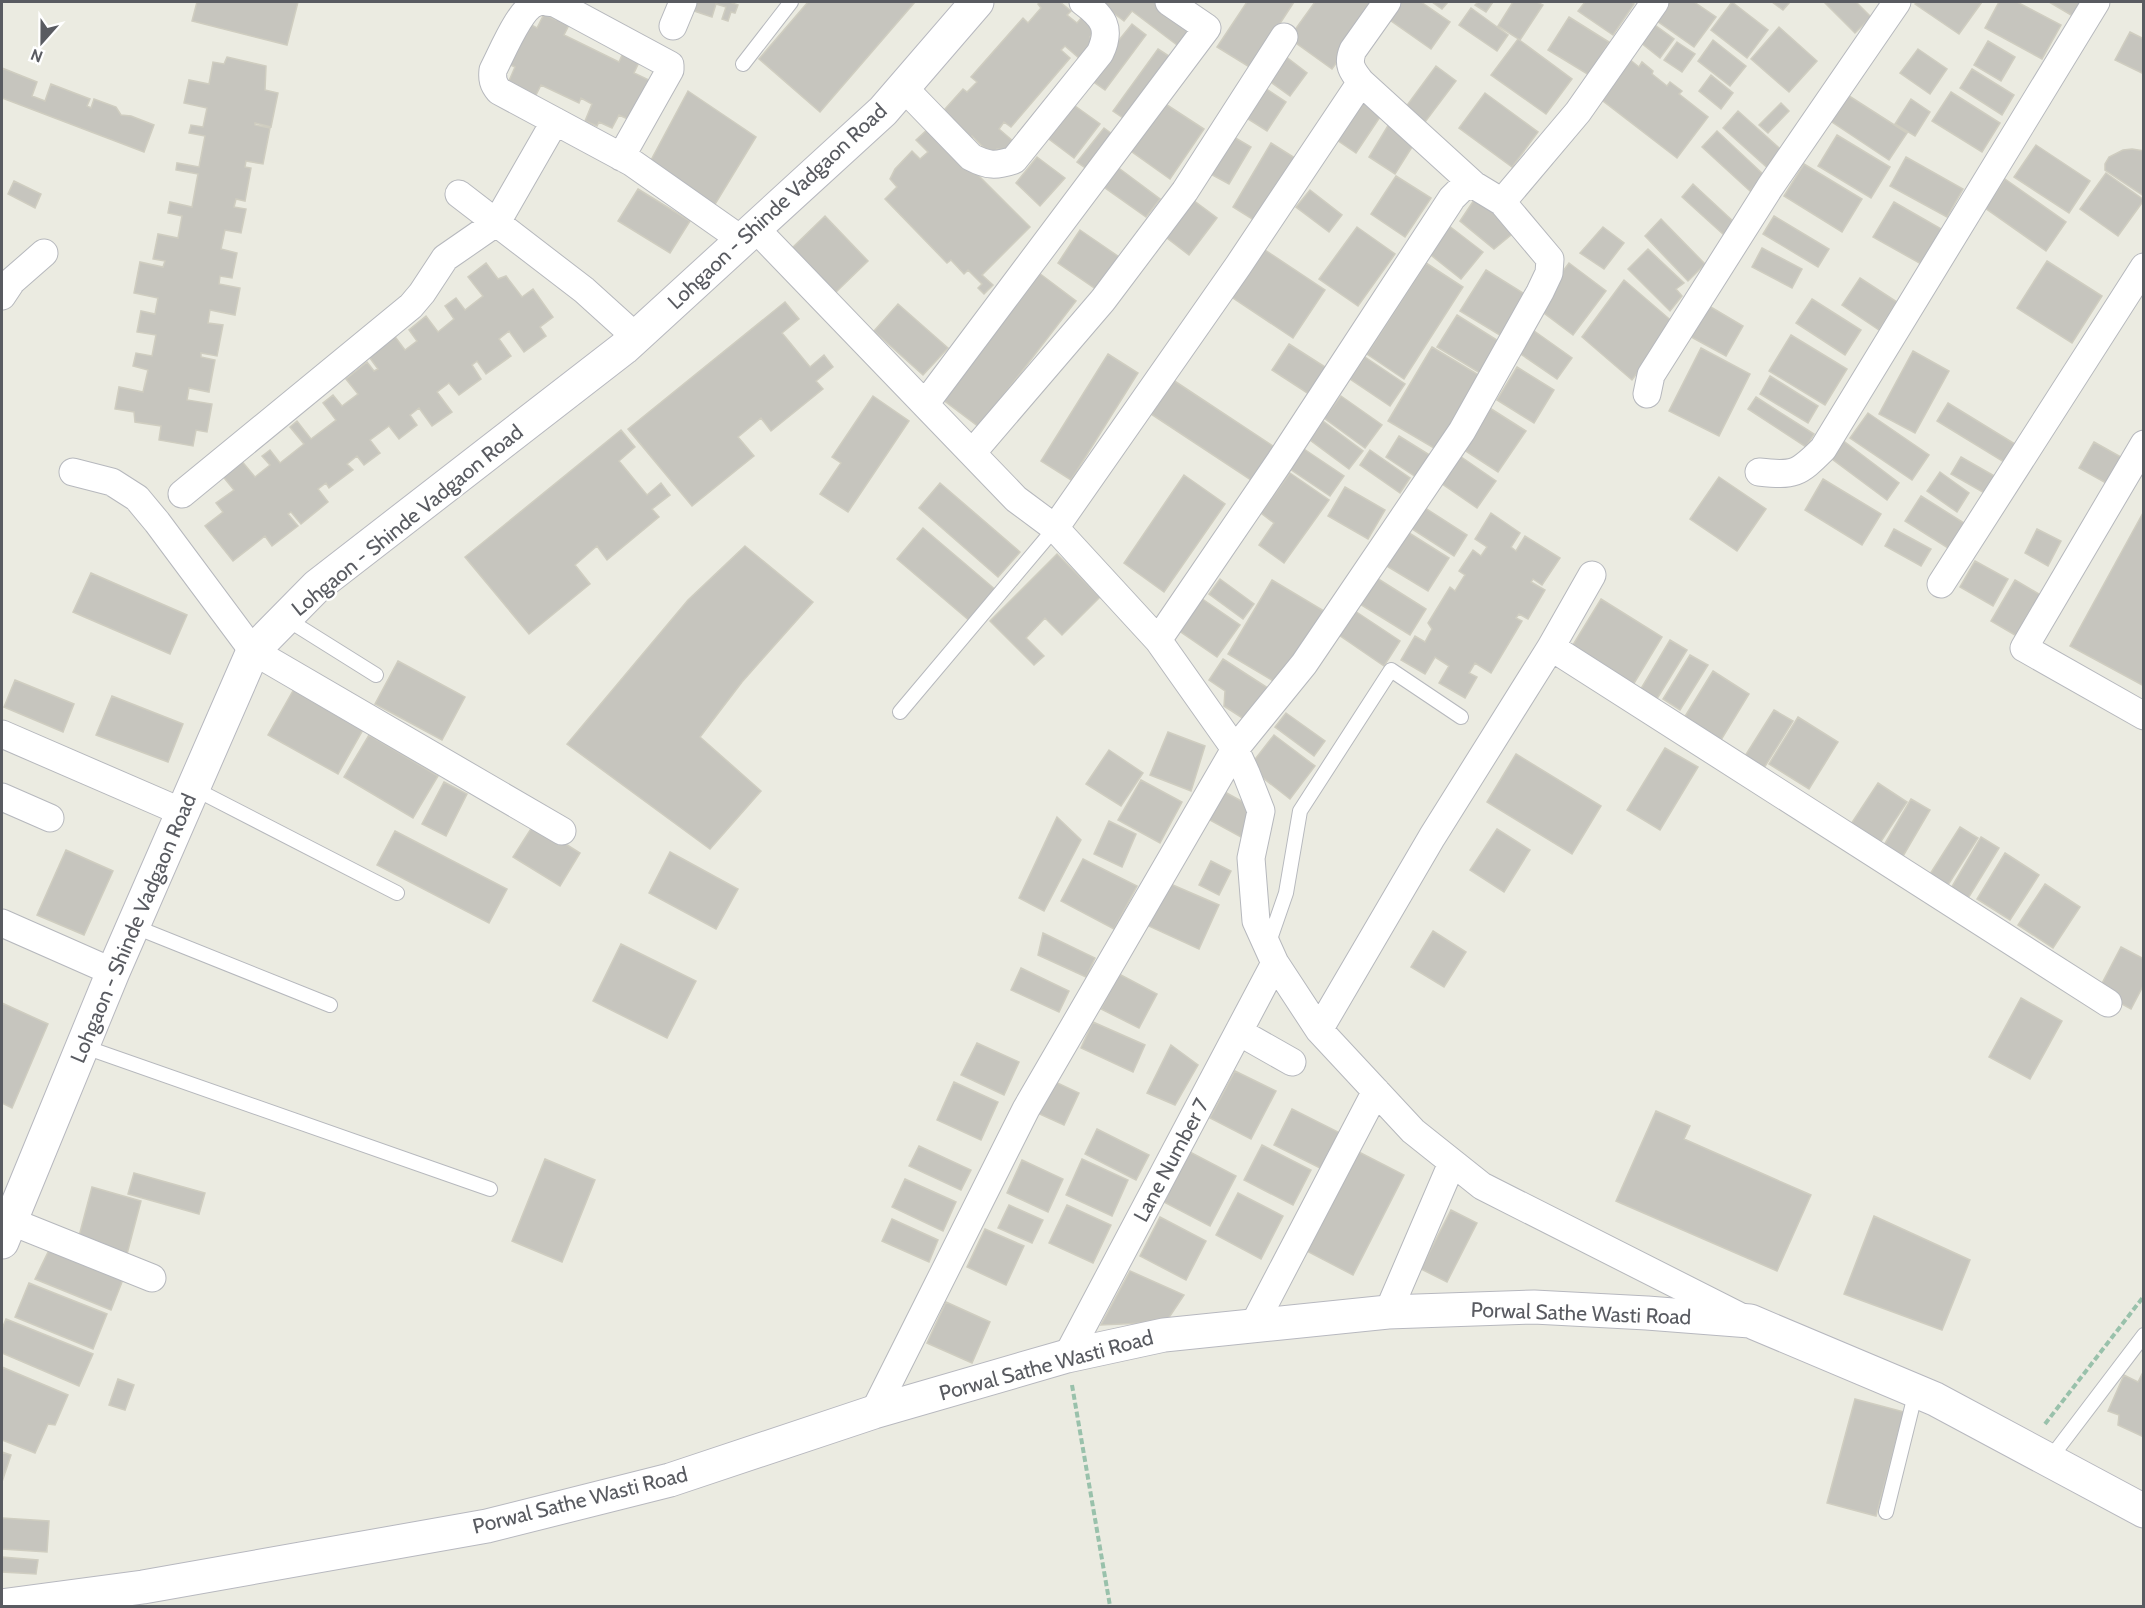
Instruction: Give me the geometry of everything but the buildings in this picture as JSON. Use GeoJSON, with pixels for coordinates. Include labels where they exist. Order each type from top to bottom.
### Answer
{"type":"FeatureCollection","features":[{"type":"Feature","properties":{"kind":"street"},"geometry":{"type":"LineString","coordinates":[[539,2],[532,3],[523,13],[493,70],[494,86],[499,91],[621,157],[748,234],[925,404],[1016,499],[1055,528],[1158,640],[1235,749],[1246,773],[1260,811],[1251,858],[1256,921],[1271,955],[1319,1030],[1413,1131],[1482,1186],[1750,1321]]}},
{"type":"Feature","properties":{"kind":"street"},"geometry":{"type":"LineString","coordinates":[[547,2],[555,3],[670,65],[670,70],[621,157]]}},
{"type":"Feature","properties":{"kind":"street","name":"Lohgaon - Shinde Vadgaon Road"},"geometry":{"type":"LineString","coordinates":[[4,1226],[253,651],[317,586],[636,337],[883,111],[978,2]]}},
{"type":"Feature","properties":{"kind":"street"},"geometry":{"type":"LineString","coordinates":[[903,87],[971,157],[983,163],[999,165],[1014,160],[1100,53],[1106,41],[1105,25],[1096,12],[1083,2]]}},
{"type":"Feature","properties":{"kind":"street"},"geometry":{"type":"LineString","coordinates":[[925,404],[1207,28],[1169,2]]}},
{"type":"Feature","properties":{"kind":"street"},"geometry":{"type":"LineString","coordinates":[[874,1412],[1026,1109],[1235,749],[1304,664],[1462,431],[1549,273],[1550,259],[1502,201],[1474,185],[1360,82],[1350,68],[1349,59],[1353,50],[1387,2]]}},
{"type":"Feature","properties":{"kind":"street"},"geometry":{"type":"LineString","coordinates":[[1502,201],[1578,112],[1654,2]]}},
{"type":"Feature","properties":{"kind":"street"},"geometry":{"type":"LineString","coordinates":[[1647,394],[1651,375],[1758,207],[1897,2]]}},
{"type":"Feature","properties":{"kind":"street"},"geometry":{"type":"LineString","coordinates":[[1759,472],[1784,475],[1803,469],[1823,449],[2096,2]]}},
{"type":"Feature","properties":{"kind":"street"},"geometry":{"type":"LineString","coordinates":[[972,453],[1103,300],[1185,191],[1284,36]]}},
{"type":"Feature","properties":{"kind":"street"},"geometry":{"type":"LineString","coordinates":[[1055,528],[1238,266],[1360,82]]}},
{"type":"Feature","properties":{"kind":"street"},"geometry":{"type":"LineString","coordinates":[[182,494],[411,306],[445,258],[497,222],[555,121]]}},
{"type":"Feature","properties":{"kind":"street"},"geometry":{"type":"LineString","coordinates":[[1158,640],[1280,461],[1452,198],[1463,187],[1474,185]]}},
{"type":"Feature","properties":{"kind":"street"},"geometry":{"type":"LineString","coordinates":[[459,194],[584,290],[636,337]]}},
{"type":"Feature","properties":{"kind":"street"},"geometry":{"type":"LineString","coordinates":[[2,296],[12,280],[44,253]]}},
{"type":"Feature","properties":{"kind":"street"},"geometry":{"type":"LineString","coordinates":[[1941,584],[2144,267]]}},
{"type":"Feature","properties":{"kind":"street"},"geometry":{"type":"LineString","coordinates":[[2144,444],[2024,648],[2144,716]]}},
{"type":"Feature","properties":{"kind":"street"},"geometry":{"type":"LineString","coordinates":[[73,472],[112,482],[137,498],[253,651],[562,831]]}},
{"type":"Feature","properties":{"kind":"street"},"geometry":{"type":"LineString","coordinates":[[1319,1030],[1432,837],[1551,647],[1593,575]]}},
{"type":"Feature","properties":{"kind":"street"},"geometry":{"type":"LineString","coordinates":[[1551,647],[2108,1003]]}},
{"type":"Feature","properties":{"kind":"street"},"geometry":{"type":"LineString","coordinates":[[2,734],[188,800]]}},
{"type":"Feature","properties":{"kind":"street"},"geometry":{"type":"LineString","coordinates":[[2,797],[50,818]]}},
{"type":"Feature","properties":{"kind":"street"},"geometry":{"type":"LineString","coordinates":[[2,922],[113,972]]}},
{"type":"Feature","properties":{"kind":"street","name":"Lane Number 7"},"geometry":{"type":"LineString","coordinates":[[1067,1356],[1239,1032],[1271,955]]}},
{"type":"Feature","properties":{"kind":"street"},"geometry":{"type":"LineString","coordinates":[[1239,1032],[1292,1062]]}},
{"type":"Feature","properties":{"kind":"street"},"geometry":{"type":"LineString","coordinates":[[1253,1326],[1376,1091]]}},
{"type":"Feature","properties":{"kind":"street"},"geometry":{"type":"LineString","coordinates":[[1388,1312],[1452,1163]]}},
{"type":"Feature","properties":{"kind":"street"},"geometry":{"type":"LineString","coordinates":[[4,1226],[152,1278]]}},
{"type":"Feature","properties":{"kind":"street","name":"Porwal Sathe Wasti Road"},"geometry":{"type":"LineString","coordinates":[[2,1606],[143,1587],[487,1526],[670,1480],[874,1412],[1067,1356],[1164,1335],[1388,1312],[1534,1307],[1750,1321],[1916,1391],[2144,1511]]}},
{"type":"Feature","properties":{"kind":"lane"},"geometry":{"type":"LineString","coordinates":[[743,64],[791,2]]}},
{"type":"Feature","properties":{"kind":"lane"},"geometry":{"type":"LineString","coordinates":[[900,712],[1055,528]]}},
{"type":"Feature","properties":{"kind":"lane"},"geometry":{"type":"LineString","coordinates":[[285,618],[376,675]]}},
{"type":"Feature","properties":{"kind":"lane"},"geometry":{"type":"LineString","coordinates":[[1271,955],[1286,893],[1300,811],[1391,670],[1461,717]]}},
{"type":"Feature","properties":{"kind":"lane"},"geometry":{"type":"LineString","coordinates":[[188,800],[397,893]]}},
{"type":"Feature","properties":{"kind":"lane"},"geometry":{"type":"LineString","coordinates":[[133,926],[330,1005]]}},
{"type":"Feature","properties":{"kind":"lane"},"geometry":{"type":"LineString","coordinates":[[82,1046],[490,1188]]}},
{"type":"Feature","properties":{"kind":"lane"},"geometry":{"type":"LineString","coordinates":[[2038,1454],[2137,1355],[2144,1335]]}},
{"type":"Feature","properties":{"kind":"lane"},"geometry":{"type":"LineString","coordinates":[[1886,1512],[1916,1391]]}},
{"type":"Feature","properties":{"kind":"path"},"geometry":{"type":"LineString","coordinates":[[2038,1454],[2144,1296]]}},
{"type":"Feature","properties":{"kind":"path"},"geometry":{"type":"LineString","coordinates":[[1067,1356],[1110,1606]]}}]}
